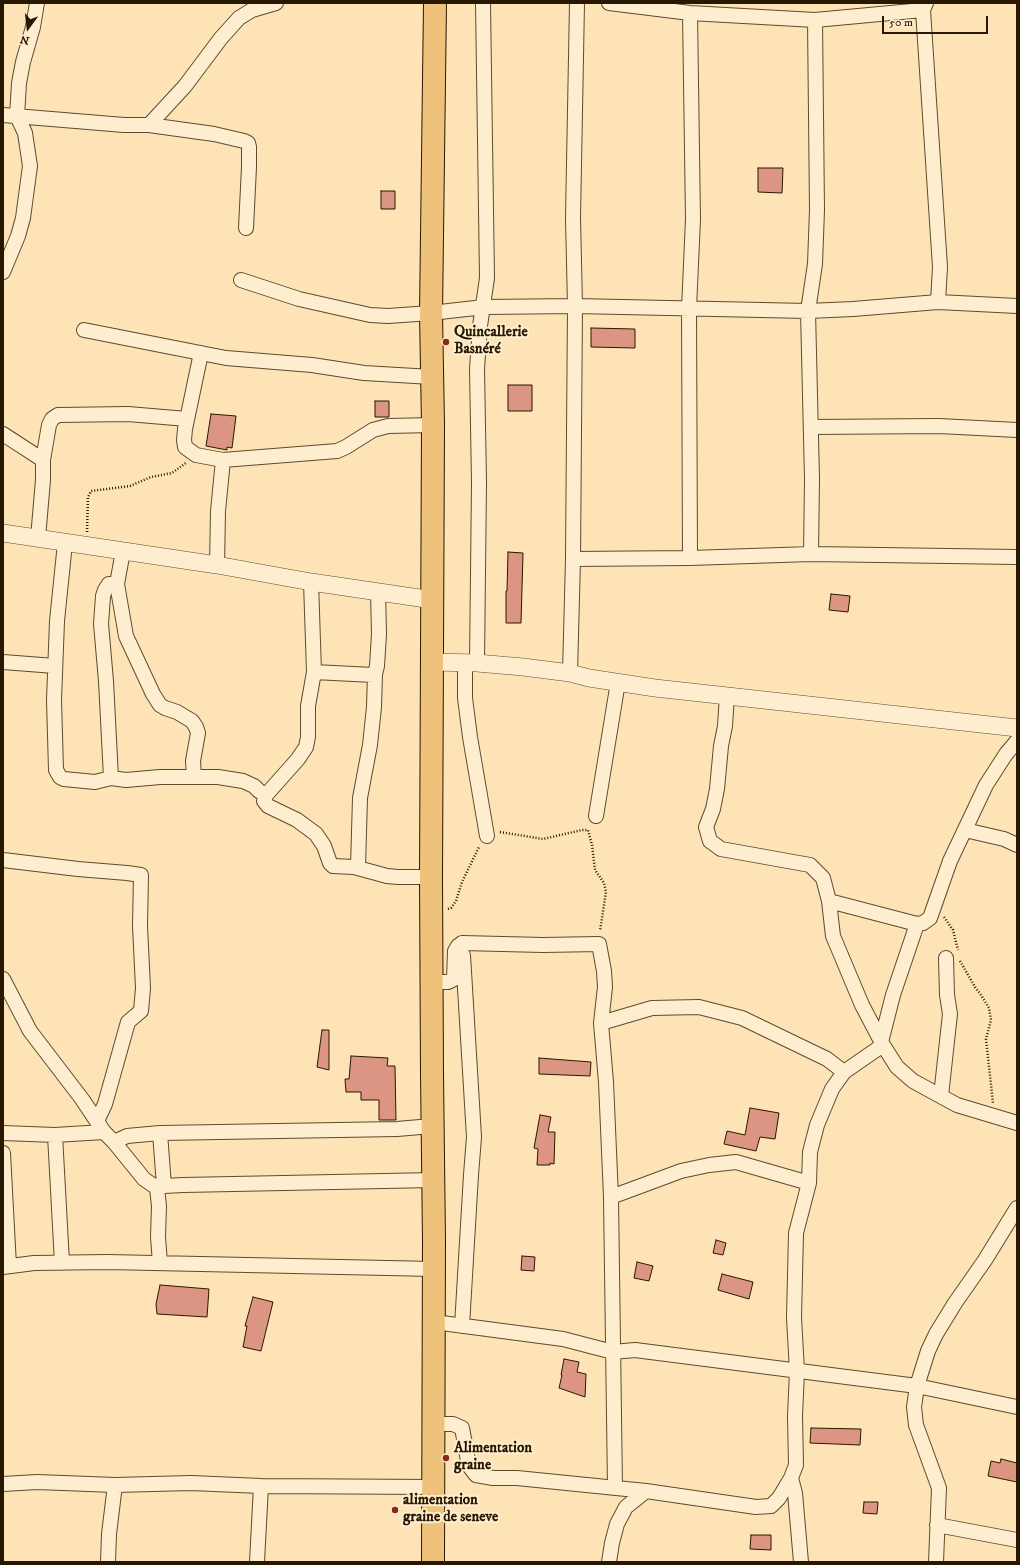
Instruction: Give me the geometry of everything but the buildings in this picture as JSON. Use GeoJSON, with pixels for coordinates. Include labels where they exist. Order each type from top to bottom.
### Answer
{"type":"FeatureCollection","features":[{"type":"Feature","properties":{"kind":"main road"},"geometry":{"type":"LineString","coordinates":[[433,1562],[434,1180],[432,1126],[431,876],[433,425],[431,313],[434,3]]}},
{"type":"Feature","properties":{"kind":"street"},"geometry":{"type":"LineString","coordinates":[[3,272],[16,242],[23,218],[30,166],[25,133],[17,116],[19,83],[23,62],[33,27],[37,3]]}},
{"type":"Feature","properties":{"kind":"street"},"geometry":{"type":"LineString","coordinates":[[149,125],[185,86],[221,38],[239,18],[252,10],[276,3]]}},
{"type":"Feature","properties":{"kind":"street"},"geometry":{"type":"LineString","coordinates":[[483,3],[487,278],[480,326],[477,369],[479,482],[471,663],[465,698],[470,737],[487,836]]}},
{"type":"Feature","properties":{"kind":"street"},"geometry":{"type":"LineString","coordinates":[[570,673],[573,559],[575,306],[573,218],[577,3]]}},
{"type":"Feature","properties":{"kind":"street"},"geometry":{"type":"LineString","coordinates":[[609,3],[690,13],[815,20],[924,6],[940,267],[938,302]]}},
{"type":"Feature","properties":{"kind":"street"},"geometry":{"type":"LineString","coordinates":[[690,13],[693,218],[689,309],[690,558]]}},
{"type":"Feature","properties":{"kind":"street"},"geometry":{"type":"LineString","coordinates":[[811,554],[811,427],[808,311],[815,264],[817,210],[815,20]]}},
{"type":"Feature","properties":{"kind":"street"},"geometry":{"type":"LineString","coordinates":[[3,115],[124,125],[149,125],[214,134],[244,141],[248,143],[249,147],[246,228]]}},
{"type":"Feature","properties":{"kind":"street"},"geometry":{"type":"LineString","coordinates":[[241,280],[299,299],[370,315],[388,316],[431,313],[484,306],[575,306],[808,311],[938,302],[1017,306]]}},
{"type":"Feature","properties":{"kind":"street"},"geometry":{"type":"LineString","coordinates":[[84,330],[233,359],[432,377]]}},
{"type":"Feature","properties":{"kind":"street"},"geometry":{"type":"LineString","coordinates":[[201,353],[184,440],[185,447],[196,456],[223,460],[337,451],[373,430],[388,426],[433,425]]}},
{"type":"Feature","properties":{"kind":"street"},"geometry":{"type":"LineString","coordinates":[[38,538],[43,480],[43,460],[49,425],[52,419],[58,415],[128,414],[187,419]]}},
{"type":"Feature","properties":{"kind":"street"},"geometry":{"type":"LineString","coordinates":[[811,427],[939,426],[1017,430]]}},
{"type":"Feature","properties":{"kind":"street"},"geometry":{"type":"LineString","coordinates":[[3,434],[43,460]]}},
{"type":"Feature","properties":{"kind":"street"},"geometry":{"type":"LineString","coordinates":[[217,565],[218,511],[223,460]]}},
{"type":"Feature","properties":{"kind":"street"},"geometry":{"type":"LineString","coordinates":[[3,533],[123,550],[310,582],[432,600]]}},
{"type":"Feature","properties":{"kind":"street"},"geometry":{"type":"LineString","coordinates":[[65,542],[57,621],[54,700],[57,772],[61,778],[95,782],[111,778],[126,780],[160,777],[218,777],[243,781],[254,786],[266,795]]}},
{"type":"Feature","properties":{"kind":"street"},"geometry":{"type":"LineString","coordinates":[[123,550],[117,584],[126,636],[153,694],[165,708],[179,713],[192,721],[196,727],[198,734],[193,762],[194,777]]}},
{"type":"Feature","properties":{"kind":"street"},"geometry":{"type":"LineString","coordinates":[[573,559],[690,558],[811,554],[1017,557]]}},
{"type":"Feature","properties":{"kind":"street"},"geometry":{"type":"LineString","coordinates":[[310,582],[314,672],[308,706],[308,737],[306,747],[298,759],[266,795],[264,801],[268,806],[297,820],[316,834],[324,846],[330,863],[338,867],[358,867],[387,876],[431,876]]}},
{"type":"Feature","properties":{"kind":"street"},"geometry":{"type":"LineString","coordinates":[[111,778],[106,681],[101,624],[102,596],[104,590],[110,584],[117,584]]}},
{"type":"Feature","properties":{"kind":"street"},"geometry":{"type":"LineString","coordinates":[[358,867],[360,798],[370,745],[374,707],[375,674],[377,666],[378,592]]}},
{"type":"Feature","properties":{"kind":"street"},"geometry":{"type":"LineString","coordinates":[[3,662],[55,666]]}},
{"type":"Feature","properties":{"kind":"street"},"geometry":{"type":"LineString","coordinates":[[432,662],[523,667],[570,673],[589,678],[655,688],[1017,728]]}},
{"type":"Feature","properties":{"kind":"street"},"geometry":{"type":"LineString","coordinates":[[314,672],[375,674]]}},
{"type":"Feature","properties":{"kind":"street"},"geometry":{"type":"LineString","coordinates":[[596,816],[618,682]]}},
{"type":"Feature","properties":{"kind":"street"},"geometry":{"type":"LineString","coordinates":[[727,695],[725,726],[721,746],[717,788],[713,809],[706,826],[710,841],[721,849],[810,865],[823,878],[828,901],[832,936],[862,1005],[882,1043],[897,1067],[913,1081],[957,1105],[1017,1123]]}},
{"type":"Feature","properties":{"kind":"street"},"geometry":{"type":"LineString","coordinates":[[828,901],[917,924],[923,923],[930,918],[950,861],[986,786],[1006,754],[1017,740]]}},
{"type":"Feature","properties":{"kind":"street"},"geometry":{"type":"LineString","coordinates":[[965,830],[1004,839],[1017,845]]}},
{"type":"Feature","properties":{"kind":"street"},"geometry":{"type":"LineString","coordinates":[[3,860],[78,870],[126,873],[140,876],[140,926],[143,988],[141,1011],[128,1022],[100,1126]]}},
{"type":"Feature","properties":{"kind":"street"},"geometry":{"type":"LineString","coordinates":[[434,1424],[452,1424],[462,1428],[469,1466],[476,1475],[493,1478],[517,1478],[646,1491],[756,1507],[771,1506],[779,1498],[791,1478],[796,1465],[794,1416],[797,1371],[794,1318],[796,1233],[809,1183],[810,1152],[817,1125],[832,1089],[844,1072],[882,1043],[893,995],[917,924]]}},
{"type":"Feature","properties":{"kind":"street"},"geometry":{"type":"LineString","coordinates":[[462,943],[474,1137],[462,1326]]}},
{"type":"Feature","properties":{"kind":"street"},"geometry":{"type":"LineString","coordinates":[[432,982],[448,982],[454,979],[456,951],[458,946],[462,943],[543,945],[599,944],[605,987],[601,1023],[606,1082],[611,1197],[615,1488]]}},
{"type":"Feature","properties":{"kind":"street"},"geometry":{"type":"LineString","coordinates":[[941,1096],[950,1014],[947,994],[946,958]]}},
{"type":"Feature","properties":{"kind":"street"},"geometry":{"type":"LineString","coordinates":[[5,984],[30,1031],[82,1099],[100,1126],[144,1179],[160,1187],[434,1180]]}},
{"type":"Feature","properties":{"kind":"street"},"geometry":{"type":"LineString","coordinates":[[601,1023],[652,1008],[698,1007],[742,1018],[827,1058],[844,1072]]}},
{"type":"Feature","properties":{"kind":"street"},"geometry":{"type":"LineString","coordinates":[[3,1133],[55,1135],[100,1126]]}},
{"type":"Feature","properties":{"kind":"street"},"geometry":{"type":"LineString","coordinates":[[114,1142],[128,1136],[160,1133],[397,1129],[432,1126]]}},
{"type":"Feature","properties":{"kind":"street"},"geometry":{"type":"LineString","coordinates":[[160,1133],[158,1237],[160,1263]]}},
{"type":"Feature","properties":{"kind":"street"},"geometry":{"type":"LineString","coordinates":[[55,1135],[62,1263]]}},
{"type":"Feature","properties":{"kind":"street"},"geometry":{"type":"LineString","coordinates":[[3,1153],[6,1266],[34,1263],[160,1263],[434,1269]]}},
{"type":"Feature","properties":{"kind":"street"},"geometry":{"type":"LineString","coordinates":[[611,1197],[681,1171],[709,1165],[736,1162],[809,1183]]}},
{"type":"Feature","properties":{"kind":"street"},"geometry":{"type":"LineString","coordinates":[[936,1562],[939,1488],[916,1425],[914,1407],[917,1386],[928,1350],[936,1334],[955,1303],[985,1260],[1017,1208]]}},
{"type":"Feature","properties":{"kind":"street"},"geometry":{"type":"LineString","coordinates":[[434,1322],[563,1339],[613,1352],[635,1350],[917,1386],[1017,1407]]}},
{"type":"Feature","properties":{"kind":"street"},"geometry":{"type":"LineString","coordinates":[[791,1478],[795,1492],[801,1562]]}},
{"type":"Feature","properties":{"kind":"street"},"geometry":{"type":"LineString","coordinates":[[3,1484],[36,1482],[115,1485],[191,1483],[261,1486],[433,1487]]}},
{"type":"Feature","properties":{"kind":"street"},"geometry":{"type":"LineString","coordinates":[[108,1562],[108,1534],[115,1485]]}},
{"type":"Feature","properties":{"kind":"street"},"geometry":{"type":"LineString","coordinates":[[257,1562],[261,1486]]}},
{"type":"Feature","properties":{"kind":"street"},"geometry":{"type":"LineString","coordinates":[[609,1562],[617,1524],[626,1507],[646,1491]]}},
{"type":"Feature","properties":{"kind":"street"},"geometry":{"type":"LineString","coordinates":[[937,1525],[1017,1540]]}},
{"type":"Feature","properties":{"kind":"path"},"geometry":{"type":"LineString","coordinates":[[87,545],[88,497],[91,491],[130,486],[151,477],[172,473],[196,456]]}},
{"type":"Feature","properties":{"kind":"path"},"geometry":{"type":"LineString","coordinates":[[432,910],[451,908],[456,901],[462,882],[480,846],[487,836],[501,832],[543,839],[588,830],[592,845],[595,870],[604,883],[606,892],[606,903],[600,925],[599,944]]}},
{"type":"Feature","properties":{"kind":"path"},"geometry":{"type":"LineString","coordinates":[[934,906],[947,920],[953,930],[960,961],[989,1008],[991,1020],[986,1039],[986,1049],[995,1117]]}},
{"type":"Feature","properties":{"kind":"place","name":"Quincallerie Basnéré"},"geometry":{"type":"Point","coordinates":[446,342]}},
{"type":"Feature","properties":{"kind":"place","name":"Alimentation graine"},"geometry":{"type":"Point","coordinates":[446,1458]}},
{"type":"Feature","properties":{"kind":"place","name":"alimentation graine de seneve"},"geometry":{"type":"Point","coordinates":[395,1510]}}]}
